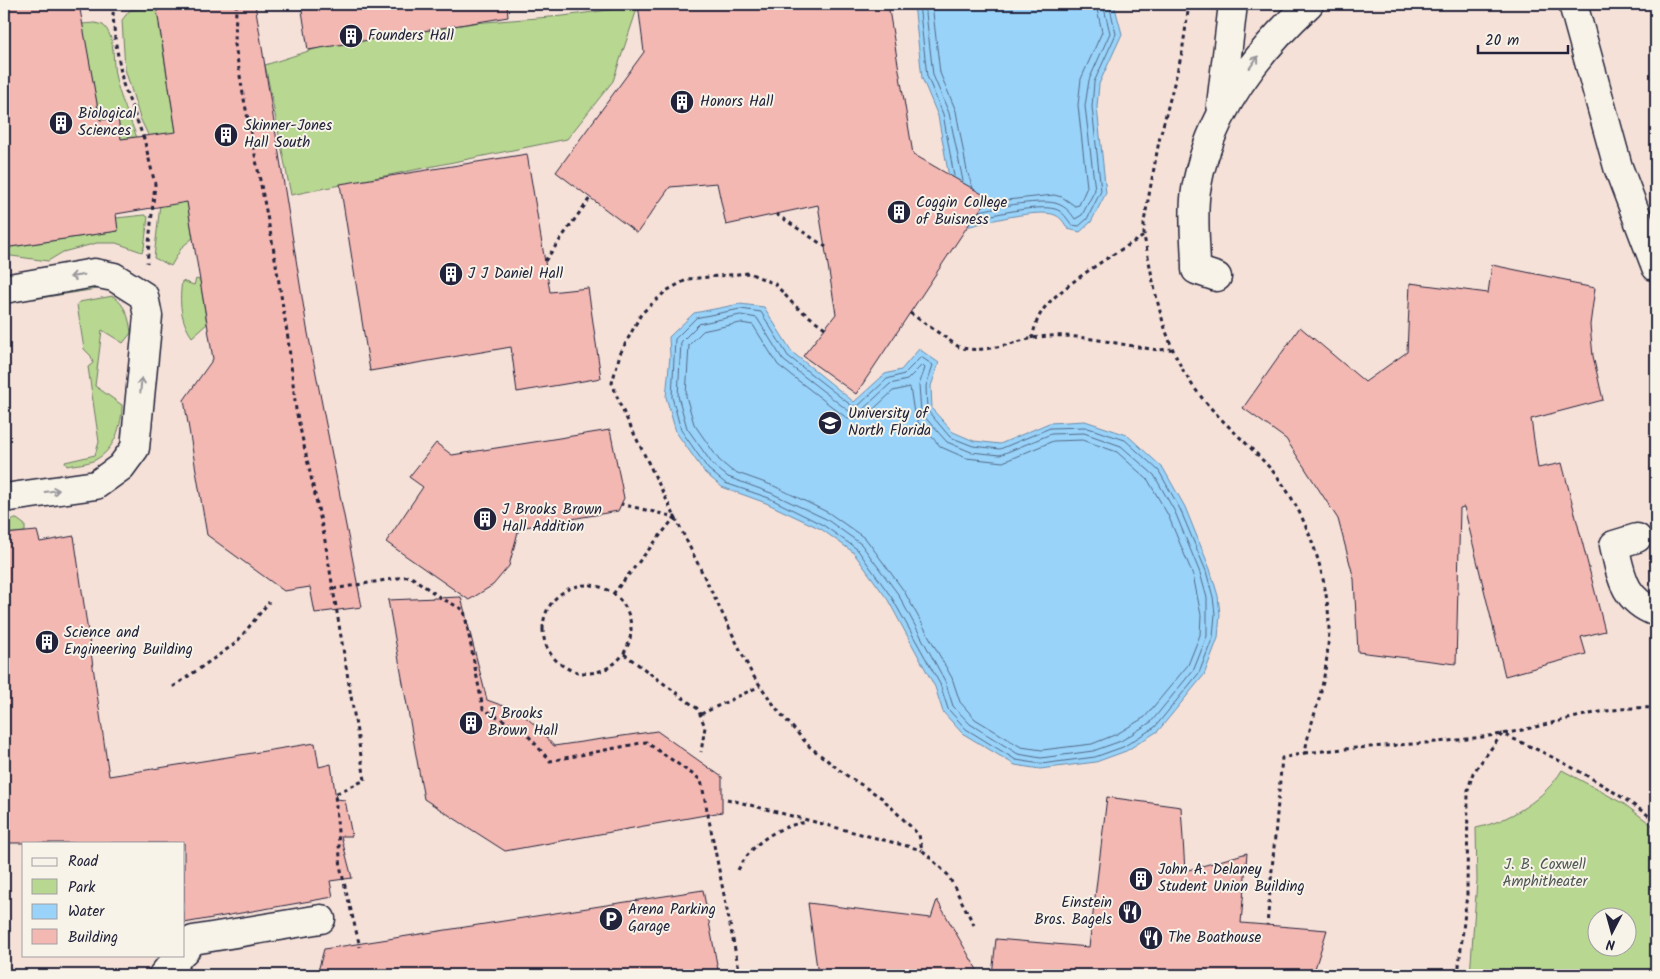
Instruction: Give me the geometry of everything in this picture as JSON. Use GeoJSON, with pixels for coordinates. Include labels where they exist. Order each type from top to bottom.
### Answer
{"type":"FeatureCollection","features":[{"type":"Feature","properties":{"kind":"street"},"geometry":{"type":"LineString","coordinates":[[1220,118],[1233,4]]}},
{"type":"Feature","properties":{"kind":"street"},"geometry":{"type":"LineString","coordinates":[[1217,278],[1196,270],[1196,190],[1208,146],[1220,118],[1242,80],[1282,28],[1309,4]]}},
{"type":"Feature","properties":{"kind":"street"},"geometry":{"type":"LineString","coordinates":[[1573,4],[1618,167],[1656,267]]}},
{"type":"Feature","properties":{"kind":"street"},"geometry":{"type":"LineString","coordinates":[[4,289],[94,273],[114,277],[144,296],[148,316],[136,448],[121,467],[96,485],[4,498]]}},
{"type":"Feature","properties":{"kind":"street"},"geometry":{"type":"LineString","coordinates":[[1637,538],[1614,545],[1623,585],[1635,599],[1656,612]]}},
{"type":"Feature","properties":{"kind":"street"},"geometry":{"type":"LineString","coordinates":[[185,950],[193,940],[321,920]]}},
{"type":"Feature","properties":{"kind":"street"},"geometry":{"type":"LineString","coordinates":[[163,975],[179,956]]}},
{"type":"Feature","properties":{"kind":"path"},"geometry":{"type":"LineString","coordinates":[[114,4],[115,39],[122,84],[144,139],[155,184],[147,263]]}},
{"type":"Feature","properties":{"kind":"path"},"geometry":{"type":"LineString","coordinates":[[238,4],[236,8],[235,45],[238,64],[273,246],[288,338],[296,410],[316,495],[365,780],[335,794],[342,870],[360,947]]}},
{"type":"Feature","properties":{"kind":"path"},"geometry":{"type":"LineString","coordinates":[[1189,4],[1182,52],[1149,188],[1144,236],[1160,316],[1188,378],[1199,395],[1233,432],[1270,467],[1295,504],[1318,560],[1324,583],[1328,623],[1327,645],[1322,690],[1307,737],[1305,753]]}},
{"type":"Feature","properties":{"kind":"path"},"geometry":{"type":"LineString","coordinates":[[545,261],[590,198]]}},
{"type":"Feature","properties":{"kind":"path"},"geometry":{"type":"LineString","coordinates":[[776,214],[826,247]]}},
{"type":"Feature","properties":{"kind":"path"},"geometry":{"type":"LineString","coordinates":[[1032,339],[1041,312],[1054,297],[1114,254],[1144,236]]}},
{"type":"Feature","properties":{"kind":"path"},"geometry":{"type":"LineString","coordinates":[[825,328],[795,306],[775,284],[749,273],[688,279],[666,291],[641,314],[620,354],[612,383],[621,407],[731,634],[760,686],[779,712],[810,746],[846,775],[882,798],[906,821],[919,835],[922,850]]}},
{"type":"Feature","properties":{"kind":"path"},"geometry":{"type":"LineString","coordinates":[[910,313],[959,347],[967,350],[1061,336],[1158,350],[1174,349]]}},
{"type":"Feature","properties":{"kind":"path"},"geometry":{"type":"LineString","coordinates":[[622,504],[675,517]]}},
{"type":"Feature","properties":{"kind":"path"},"geometry":{"type":"LineString","coordinates":[[613,594],[675,517]]}},
{"type":"Feature","properties":{"kind":"path"},"geometry":{"type":"LineString","coordinates":[[333,589],[410,576],[440,598],[464,610],[483,709],[525,732],[550,761],[646,742],[700,780],[740,975]]}},
{"type":"Feature","properties":{"kind":"path"},"geometry":{"type":"LineString","coordinates":[[588,584],[602,586],[613,594],[624,609],[630,626],[629,640],[624,654],[610,668],[593,673],[565,669],[556,662],[543,638],[547,614],[560,594],[572,587],[588,584]]}},
{"type":"Feature","properties":{"kind":"path"},"geometry":{"type":"LineString","coordinates":[[173,687],[236,643],[269,602]]}},
{"type":"Feature","properties":{"kind":"path"},"geometry":{"type":"LineString","coordinates":[[624,654],[687,699],[701,714],[705,727],[701,752]]}},
{"type":"Feature","properties":{"kind":"path"},"geometry":{"type":"LineString","coordinates":[[701,714],[760,686]]}},
{"type":"Feature","properties":{"kind":"path"},"geometry":{"type":"LineString","coordinates":[[1267,925],[1282,758],[1305,753],[1427,744],[1502,734],[1605,710],[1656,708]]}},
{"type":"Feature","properties":{"kind":"path"},"geometry":{"type":"LineString","coordinates":[[1502,734],[1546,753],[1626,799],[1656,822]]}},
{"type":"Feature","properties":{"kind":"path"},"geometry":{"type":"LineString","coordinates":[[1457,975],[1467,894],[1468,790],[1473,773],[1502,734]]}},
{"type":"Feature","properties":{"kind":"path"},"geometry":{"type":"LineString","coordinates":[[727,799],[922,850],[948,876],[974,925]]}},
{"type":"Feature","properties":{"kind":"path"},"geometry":{"type":"LineString","coordinates":[[738,870],[745,857],[773,831],[807,821]]}},
{"type":"Feature","properties":{"kind":"shaded area","name":"University of North Florida"},"geometry":{"type":"Polygon","coordinates":[[[4,4],[1656,4],[1656,975],[4,975],[4,4]]]}},
{"type":"Feature","properties":{"kind":"green space"},"geometry":{"type":"Polygon","coordinates":[[[158,6],[170,11],[159,25],[193,238],[182,247],[171,266],[154,258],[161,195],[151,141],[140,118],[125,69],[122,20],[130,10],[158,6]]]}},
{"type":"Feature","properties":{"kind":"green space"},"geometry":{"type":"Polygon","coordinates":[[[638,6],[613,81],[567,139],[291,195],[265,65],[318,48],[473,23],[563,16],[638,6]]]}},
{"type":"Feature","properties":{"kind":"green space"},"geometry":{"type":"Polygon","coordinates":[[[95,23],[103,25],[110,35],[117,83],[138,141],[136,149],[134,137],[121,139],[100,120],[82,24],[95,23]]]}},
{"type":"Feature","properties":{"kind":"green space"},"geometry":{"type":"Polygon","coordinates":[[[145,215],[148,217],[142,252],[116,243],[97,243],[63,252],[48,261],[4,255],[4,248],[118,231],[116,218],[145,215]]]}},
{"type":"Feature","properties":{"kind":"green space"},"geometry":{"type":"Polygon","coordinates":[[[196,279],[200,280],[207,324],[192,337],[183,317],[181,288],[182,281],[194,285],[196,279]]]}},
{"type":"Feature","properties":{"kind":"green space"},"geometry":{"type":"Polygon","coordinates":[[[89,288],[97,289],[34,299],[34,297],[89,288]]]}},
{"type":"Feature","properties":{"kind":"green space"},"geometry":{"type":"Polygon","coordinates":[[[113,296],[126,312],[131,333],[123,343],[102,330],[95,386],[122,405],[119,429],[108,450],[102,456],[89,462],[67,466],[65,462],[95,455],[99,442],[88,367],[93,363],[91,356],[84,349],[77,305],[79,302],[113,296]]]}},
{"type":"Feature","properties":{"kind":"green space"},"geometry":{"type":"Polygon","coordinates":[[[17,519],[25,525],[25,532],[5,534],[4,520],[17,519]]]}},
{"type":"Feature","properties":{"kind":"green space","name":"J. B. Coxwell Amphitheater"},"geometry":{"type":"Polygon","coordinates":[[[1562,770],[1624,804],[1656,828],[1656,975],[1470,975],[1477,880],[1476,828],[1513,814],[1546,790],[1562,770]]]}},
{"type":"Feature","properties":{"kind":"water"},"geometry":{"type":"Polygon","coordinates":[[[914,4],[1114,4],[1122,34],[1099,84],[1097,107],[1106,193],[1091,222],[1080,232],[1068,229],[1063,221],[1055,215],[1047,213],[1012,216],[967,227],[949,177],[938,116],[922,78],[914,4]]]}},
{"type":"Feature","properties":{"kind":"water"},"geometry":{"type":"Polygon","coordinates":[[[740,304],[764,307],[792,352],[854,402],[885,374],[901,370],[919,349],[939,363],[931,386],[932,409],[953,432],[974,441],[1000,444],[1049,423],[1085,421],[1127,435],[1163,468],[1185,507],[1210,569],[1218,596],[1220,614],[1218,638],[1204,675],[1158,731],[1126,751],[1096,762],[1040,769],[1015,765],[962,733],[943,712],[935,687],[888,600],[853,552],[821,529],[766,503],[722,487],[705,473],[676,432],[666,397],[670,356],[669,337],[694,313],[740,304]]]}},
{"type":"Feature","properties":{"kind":"building"},"geometry":{"type":"Polygon","coordinates":[[[4,4],[79,4],[100,120],[118,118],[121,139],[176,132],[156,4],[255,4],[307,328],[362,607],[315,613],[310,587],[284,591],[207,535],[184,400],[213,359],[187,202],[116,214],[118,231],[4,248],[4,166],[9,165],[4,126],[4,4]]]}},
{"type":"Feature","properties":{"kind":"building","name":"Founders Hall"},"geometry":{"type":"Polygon","coordinates":[[[301,4],[507,4],[508,17],[308,50],[301,4]]]}},
{"type":"Feature","properties":{"kind":"building"},"geometry":{"type":"Polygon","coordinates":[[[638,4],[888,4],[913,154],[989,198],[967,227],[856,394],[803,356],[836,314],[818,205],[726,225],[717,183],[670,187],[637,233],[556,172],[644,52],[638,4]]]}},
{"type":"Feature","properties":{"kind":"building","name":"J J Daniel Hall"},"geometry":{"type":"Polygon","coordinates":[[[527,154],[550,292],[588,288],[601,378],[517,392],[511,347],[370,371],[340,184],[527,154]]]}},
{"type":"Feature","properties":{"kind":"building"},"geometry":{"type":"Polygon","coordinates":[[[1492,265],[1595,288],[1590,325],[1593,356],[1603,400],[1531,419],[1538,468],[1562,463],[1605,631],[1581,637],[1586,654],[1505,676],[1464,507],[1460,508],[1456,664],[1358,652],[1354,579],[1338,519],[1286,439],[1243,408],[1300,327],[1365,382],[1407,352],[1410,283],[1488,293],[1492,265]]]}},
{"type":"Feature","properties":{"kind":"building","name":"J Brooks Brown Hall Addition"},"geometry":{"type":"Polygon","coordinates":[[[610,430],[624,498],[618,511],[519,528],[509,566],[493,585],[469,600],[386,542],[423,487],[409,477],[436,443],[452,455],[610,430]]]}},
{"type":"Feature","properties":{"kind":"building","name":"Science and Engineering Building"},"geometry":{"type":"Polygon","coordinates":[[[37,531],[40,542],[74,536],[109,776],[315,743],[319,767],[331,764],[336,799],[345,800],[352,836],[341,836],[352,878],[330,881],[333,897],[185,923],[185,842],[4,843],[4,534],[37,531]]]}},
{"type":"Feature","properties":{"kind":"building","name":"J Brooks Brown Hall"},"geometry":{"type":"Polygon","coordinates":[[[461,597],[487,700],[520,712],[554,746],[657,731],[722,777],[722,812],[505,851],[424,799],[388,600],[461,597]]]}},
{"type":"Feature","properties":{"kind":"building","name":"John A. Delaney Student Union Building"},"geometry":{"type":"Polygon","coordinates":[[[1107,797],[1181,807],[1185,871],[1247,853],[1241,923],[1327,930],[1313,975],[992,975],[996,939],[1089,947],[1107,797]]]}},
{"type":"Feature","properties":{"kind":"building","name":"Arena Parking Garage"},"geometry":{"type":"Polygon","coordinates":[[[703,890],[719,975],[317,975],[324,949],[703,890]]]}},
{"type":"Feature","properties":{"kind":"building"},"geometry":{"type":"Polygon","coordinates":[[[937,900],[980,975],[818,975],[808,903],[931,918],[937,900]]]}},
{"type":"Feature","properties":{"kind":"place","name":"Founders Hall"},"geometry":{"type":"Point","coordinates":[351,36]}},
{"type":"Feature","properties":{"kind":"place","name":"Honors Hall"},"geometry":{"type":"Point","coordinates":[682,102]}},
{"type":"Feature","properties":{"kind":"place","name":"Biological Sciences"},"geometry":{"type":"Point","coordinates":[61,123]}},
{"type":"Feature","properties":{"kind":"place","name":"Skinner-Jones Hall South"},"geometry":{"type":"Point","coordinates":[226,135]}},
{"type":"Feature","properties":{"kind":"place","name":"Coggin College of Buisness"},"geometry":{"type":"Point","coordinates":[899,212]}},
{"type":"Feature","properties":{"kind":"place","name":"J J Daniel Hall"},"geometry":{"type":"Point","coordinates":[451,274]}},
{"type":"Feature","properties":{"kind":"place","name":"University of North Florida"},"geometry":{"type":"Point","coordinates":[830,423]}},
{"type":"Feature","properties":{"kind":"place","name":"J Brooks Brown Hall Addition"},"geometry":{"type":"Point","coordinates":[485,519]}},
{"type":"Feature","properties":{"kind":"place","name":"Science and Engineering Building"},"geometry":{"type":"Point","coordinates":[47,642]}},
{"type":"Feature","properties":{"kind":"place","name":"J Brooks Brown Hall"},"geometry":{"type":"Point","coordinates":[471,723]}},
{"type":"Feature","properties":{"kind":"place","name":"John A. Delaney Student Union Building"},"geometry":{"type":"Point","coordinates":[1141,879]}},
{"type":"Feature","properties":{"kind":"place","name":"Einstein Bros. Bagels"},"geometry":{"type":"Point","coordinates":[1130,912]}},
{"type":"Feature","properties":{"kind":"place","name":"Arena Parking Garage"},"geometry":{"type":"Point","coordinates":[611,919]}},
{"type":"Feature","properties":{"kind":"place","name":"The Boathouse"},"geometry":{"type":"Point","coordinates":[1151,938]}}]}
